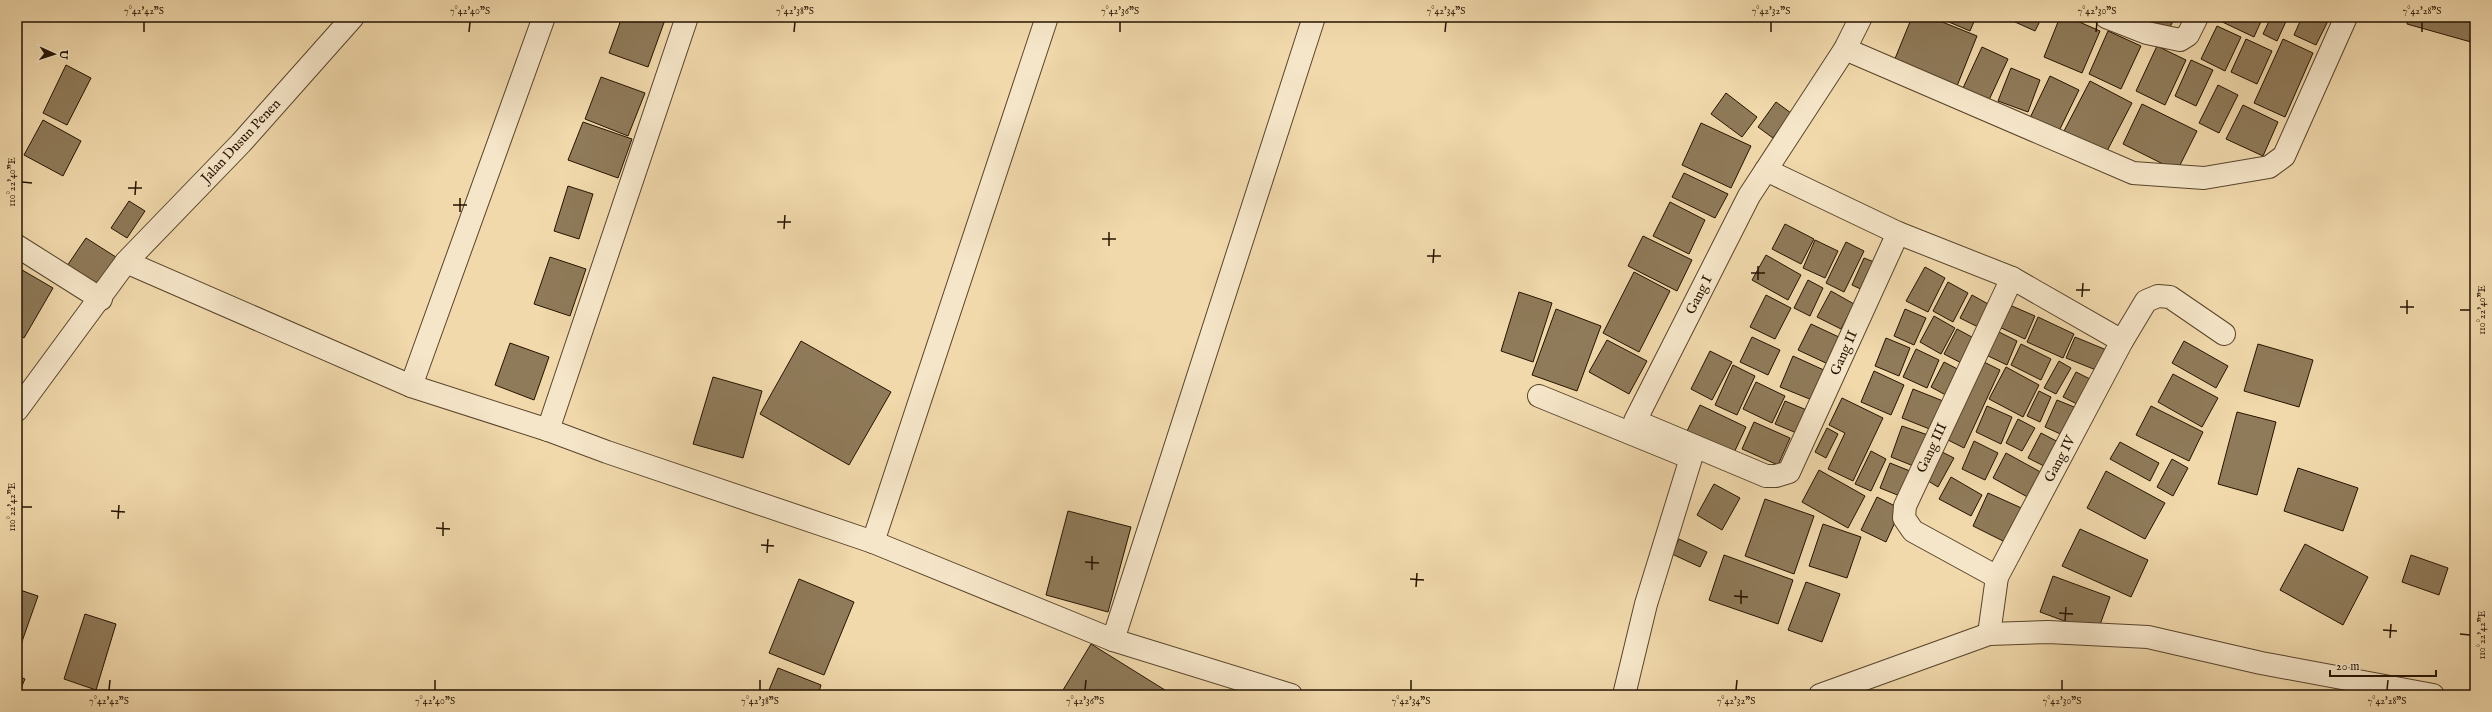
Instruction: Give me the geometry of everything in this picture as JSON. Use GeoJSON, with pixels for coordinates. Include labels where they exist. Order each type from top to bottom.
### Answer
{"type":"FeatureCollection","features":[{"type":"Feature","properties":{"kind":"street","name":"Jalan Dusun Penen"},"geometry":{"type":"LineString","coordinates":[[17,410],[101,299],[126,262],[241,143],[353,17]]}},
{"type":"Feature","properties":{"kind":"street"},"geometry":{"type":"LineString","coordinates":[[411,386],[544,17]]}},
{"type":"Feature","properties":{"kind":"street"},"geometry":{"type":"LineString","coordinates":[[548,430],[687,17]]}},
{"type":"Feature","properties":{"kind":"street"},"geometry":{"type":"LineString","coordinates":[[873,542],[1047,17]]}},
{"type":"Feature","properties":{"kind":"street"},"geometry":{"type":"LineString","coordinates":[[1113,640],[1314,17]]}},
{"type":"Feature","properties":{"kind":"street"},"geometry":{"type":"LineString","coordinates":[[2106,17],[2147,33],[2180,40],[2188,35],[2197,17]]}},
{"type":"Feature","properties":{"kind":"street"},"geometry":{"type":"LineString","coordinates":[[1845,49],[2133,173],[2204,178],[2245,173],[2269,167],[2284,156],[2346,17]]}},
{"type":"Feature","properties":{"kind":"street","name":"Gang I"},"geometry":{"type":"LineString","coordinates":[[1655,436],[1635,421],[1749,196],[1845,49],[1854,19]]}},
{"type":"Feature","properties":{"kind":"street"},"geometry":{"type":"LineString","coordinates":[[1766,170],[1898,233],[2012,278],[2122,341]]}},
{"type":"Feature","properties":{"kind":"street","name":"Gang II"},"geometry":{"type":"LineString","coordinates":[[1655,436],[1766,476],[1776,476],[1789,472],[1898,233]]}},
{"type":"Feature","properties":{"kind":"street"},"geometry":{"type":"LineString","coordinates":[[17,246],[101,299]]}},
{"type":"Feature","properties":{"kind":"street"},"geometry":{"type":"LineString","coordinates":[[126,262],[411,386],[548,430],[607,452],[873,542],[1113,640],[1291,695]]}},
{"type":"Feature","properties":{"kind":"street","name":"Gang III"},"geometry":{"type":"LineString","coordinates":[[1998,577],[1913,531],[1904,518],[1904,506],[2012,278]]}},
{"type":"Feature","properties":{"kind":"street","name":"Gang IV"},"geometry":{"type":"LineString","coordinates":[[1989,634],[1998,577],[2122,341],[2146,300],[2158,296],[2170,297],[2224,334]]}},
{"type":"Feature","properties":{"kind":"street"},"geometry":{"type":"LineString","coordinates":[[1539,396],[1655,436],[1692,458],[1646,604],[1624,695]]}},
{"type":"Feature","properties":{"kind":"street"},"geometry":{"type":"LineString","coordinates":[[1820,695],[1989,634],[2048,632],[2148,637],[2261,663],[2408,692],[2433,695]]}},
{"type":"Feature","properties":{"kind":"building"},"geometry":{"type":"Polygon","coordinates":[[[622,17],[666,17],[648,67],[609,53],[622,17]]]}},
{"type":"Feature","properties":{"kind":"building"},"geometry":{"type":"Polygon","coordinates":[[[1912,17],[1930,17],[1977,36],[1955,91],[1892,66],[1912,17]]]}},
{"type":"Feature","properties":{"kind":"building"},"geometry":{"type":"Polygon","coordinates":[[[1937,17],[1976,17],[1970,31],[1937,17]]]}},
{"type":"Feature","properties":{"kind":"building"},"geometry":{"type":"Polygon","coordinates":[[[2004,17],[2042,17],[2035,31],[2004,17]]]}},
{"type":"Feature","properties":{"kind":"building"},"geometry":{"type":"Polygon","coordinates":[[[2060,17],[2068,17],[2100,31],[2082,73],[2044,57],[2060,17]]]}},
{"type":"Feature","properties":{"kind":"building"},"geometry":{"type":"Polygon","coordinates":[[[2135,17],[2175,17],[2167,33],[2135,17]]]}},
{"type":"Feature","properties":{"kind":"building"},"geometry":{"type":"Polygon","coordinates":[[[2218,17],[2263,17],[2254,37],[2216,19],[2218,17]]]}},
{"type":"Feature","properties":{"kind":"building"},"geometry":{"type":"Polygon","coordinates":[[[2271,17],[2288,17],[2277,41],[2263,34],[2271,17]]]}},
{"type":"Feature","properties":{"kind":"building"},"geometry":{"type":"Polygon","coordinates":[[[2302,17],[2330,17],[2316,45],[2294,35],[2302,17]]]}},
{"type":"Feature","properties":{"kind":"building"},"geometry":{"type":"Polygon","coordinates":[[[2409,17],[2475,17],[2475,27],[2471,42],[2407,24],[2409,17]]]}},
{"type":"Feature","properties":{"kind":"building"},"geometry":{"type":"Polygon","coordinates":[[[2217,26],[2241,37],[2225,71],[2201,59],[2217,26]]]}},
{"type":"Feature","properties":{"kind":"building"},"geometry":{"type":"Polygon","coordinates":[[[2108,31],[2141,46],[2121,89],[2089,74],[2108,31]]]}},
{"type":"Feature","properties":{"kind":"building"},"geometry":{"type":"Polygon","coordinates":[[[2246,39],[2272,51],[2257,84],[2231,72],[2246,39]]]}},
{"type":"Feature","properties":{"kind":"building"},"geometry":{"type":"Polygon","coordinates":[[[2283,39],[2313,53],[2285,117],[2254,103],[2283,39]]]}},
{"type":"Feature","properties":{"kind":"building"},"geometry":{"type":"Polygon","coordinates":[[[2157,46],[2186,60],[2165,105],[2136,91],[2157,46]]]}},
{"type":"Feature","properties":{"kind":"building"},"geometry":{"type":"Polygon","coordinates":[[[1982,47],[2008,59],[1989,100],[1963,88],[1982,47]]]}},
{"type":"Feature","properties":{"kind":"building"},"geometry":{"type":"Polygon","coordinates":[[[2191,60],[2213,70],[2196,106],[2175,96],[2191,60]]]}},
{"type":"Feature","properties":{"kind":"building"},"geometry":{"type":"Polygon","coordinates":[[[66,65],[91,78],[67,125],[43,113],[66,65]]]}},
{"type":"Feature","properties":{"kind":"building"},"geometry":{"type":"Polygon","coordinates":[[[2011,68],[2040,80],[2028,112],[1998,101],[2011,68]]]}},
{"type":"Feature","properties":{"kind":"building"},"geometry":{"type":"Polygon","coordinates":[[[2050,76],[2079,90],[2058,133],[2029,120],[2050,76]]]}},
{"type":"Feature","properties":{"kind":"building"},"geometry":{"type":"Polygon","coordinates":[[[601,77],[645,93],[628,136],[585,119],[601,77]]]}},
{"type":"Feature","properties":{"kind":"building"},"geometry":{"type":"Polygon","coordinates":[[[2090,81],[2132,103],[2106,153],[2064,131],[2090,81]]]}},
{"type":"Feature","properties":{"kind":"building"},"geometry":{"type":"Polygon","coordinates":[[[2218,85],[2238,95],[2219,133],[2199,123],[2218,85]]]}},
{"type":"Feature","properties":{"kind":"building"},"geometry":{"type":"Polygon","coordinates":[[[1726,93],[1757,117],[1742,137],[1711,114],[1726,93]]]}},
{"type":"Feature","properties":{"kind":"building"},"geometry":{"type":"Polygon","coordinates":[[[1776,102],[1791,113],[1773,138],[1758,127],[1776,102]]]}},
{"type":"Feature","properties":{"kind":"building"},"geometry":{"type":"Polygon","coordinates":[[[2142,104],[2197,131],[2177,171],[2123,144],[2142,104]]]}},
{"type":"Feature","properties":{"kind":"building"},"geometry":{"type":"Polygon","coordinates":[[[2243,105],[2278,122],[2263,156],[2226,139],[2243,105]]]}},
{"type":"Feature","properties":{"kind":"building"},"geometry":{"type":"Polygon","coordinates":[[[43,120],[81,141],[63,176],[24,155],[43,120]]]}},
{"type":"Feature","properties":{"kind":"building"},"geometry":{"type":"Polygon","coordinates":[[[583,122],[632,139],[618,178],[568,160],[583,122]]]}},
{"type":"Feature","properties":{"kind":"building"},"geometry":{"type":"Polygon","coordinates":[[[1701,123],[1751,146],[1731,188],[1682,165],[1701,123]]]}},
{"type":"Feature","properties":{"kind":"building"},"geometry":{"type":"Polygon","coordinates":[[[1684,173],[1728,194],[1715,218],[1672,197],[1684,173]]]}},
{"type":"Feature","properties":{"kind":"building"},"geometry":{"type":"Polygon","coordinates":[[[568,186],[593,194],[579,239],[554,231],[568,186]]]}},
{"type":"Feature","properties":{"kind":"building"},"geometry":{"type":"Polygon","coordinates":[[[129,201],[145,211],[127,238],[111,228],[129,201]]]}},
{"type":"Feature","properties":{"kind":"building"},"geometry":{"type":"Polygon","coordinates":[[[1670,202],[1705,220],[1689,254],[1653,236],[1670,202]]]}},
{"type":"Feature","properties":{"kind":"building"},"geometry":{"type":"Polygon","coordinates":[[[1785,224],[1814,239],[1801,264],[1772,249],[1785,224]]]}},
{"type":"Feature","properties":{"kind":"building"},"geometry":{"type":"Polygon","coordinates":[[[1643,236],[1692,260],[1677,291],[1628,266],[1643,236]]]}},
{"type":"Feature","properties":{"kind":"building"},"geometry":{"type":"Polygon","coordinates":[[[86,238],[119,259],[100,287],[67,266],[86,238]]]}},
{"type":"Feature","properties":{"kind":"building"},"geometry":{"type":"Polygon","coordinates":[[[1815,240],[1838,251],[1825,278],[1803,268],[1815,240]]]}},
{"type":"Feature","properties":{"kind":"building"},"geometry":{"type":"Polygon","coordinates":[[[1846,242],[1864,251],[1844,292],[1826,283],[1846,242]]]}},
{"type":"Feature","properties":{"kind":"building"},"geometry":{"type":"Polygon","coordinates":[[[1766,255],[1801,275],[1788,300],[1752,280],[1766,255]]]}},
{"type":"Feature","properties":{"kind":"building"},"geometry":{"type":"Polygon","coordinates":[[[550,257],[586,269],[570,316],[534,304],[550,257]]]}},
{"type":"Feature","properties":{"kind":"building"},"geometry":{"type":"Polygon","coordinates":[[[1864,258],[1879,264],[1867,292],[1852,285],[1864,258]]]}},
{"type":"Feature","properties":{"kind":"building"},"geometry":{"type":"Polygon","coordinates":[[[17,267],[53,288],[24,338],[17,334],[17,267]]]}},
{"type":"Feature","properties":{"kind":"building"},"geometry":{"type":"Polygon","coordinates":[[[1925,267],[1945,278],[1928,312],[1906,301],[1925,267]]]}},
{"type":"Feature","properties":{"kind":"building"},"geometry":{"type":"Polygon","coordinates":[[[1634,272],[1670,291],[1639,352],[1603,333],[1634,272]]]}},
{"type":"Feature","properties":{"kind":"building"},"geometry":{"type":"Polygon","coordinates":[[[1808,280],[1823,288],[1810,316],[1794,308],[1808,280]]]}},
{"type":"Feature","properties":{"kind":"building"},"geometry":{"type":"Polygon","coordinates":[[[1948,282],[1968,293],[1953,322],[1933,311],[1948,282]]]}},
{"type":"Feature","properties":{"kind":"building"},"geometry":{"type":"Polygon","coordinates":[[[1831,291],[1854,304],[1841,329],[1817,317],[1831,291]]]}},
{"type":"Feature","properties":{"kind":"building"},"geometry":{"type":"Polygon","coordinates":[[[1519,292],[1552,303],[1533,362],[1501,351],[1519,292]]]}},
{"type":"Feature","properties":{"kind":"building"},"geometry":{"type":"Polygon","coordinates":[[[1766,295],[1791,308],[1775,339],[1750,327],[1766,295]]]}},
{"type":"Feature","properties":{"kind":"building"},"geometry":{"type":"Polygon","coordinates":[[[1972,295],[1997,309],[1986,331],[1960,318],[1972,295]]]}},
{"type":"Feature","properties":{"kind":"building"},"geometry":{"type":"Polygon","coordinates":[[[2005,303],[2035,316],[2025,339],[1995,325],[2005,303]]]}},
{"type":"Feature","properties":{"kind":"building"},"geometry":{"type":"Polygon","coordinates":[[[1556,309],[1601,326],[1577,391],[1532,375],[1556,309]]]}},
{"type":"Feature","properties":{"kind":"building"},"geometry":{"type":"Polygon","coordinates":[[[1905,309],[1926,318],[1914,345],[1894,336],[1905,309]]]}},
{"type":"Feature","properties":{"kind":"building"},"geometry":{"type":"Polygon","coordinates":[[[1934,316],[1955,328],[1941,354],[1920,342],[1934,316]]]}},
{"type":"Feature","properties":{"kind":"building"},"geometry":{"type":"Polygon","coordinates":[[[2038,317],[2074,334],[2063,358],[2027,342],[2038,317]]]}},
{"type":"Feature","properties":{"kind":"building"},"geometry":{"type":"Polygon","coordinates":[[[1811,324],[1841,338],[1828,364],[1798,350],[1811,324]]]}},
{"type":"Feature","properties":{"kind":"building"},"geometry":{"type":"Polygon","coordinates":[[[1957,329],[1981,342],[1969,367],[1944,354],[1957,329]]]}},
{"type":"Feature","properties":{"kind":"building"},"geometry":{"type":"Polygon","coordinates":[[[1993,329],[2017,341],[2007,365],[1982,353],[1993,329]]]}},
{"type":"Feature","properties":{"kind":"building"},"geometry":{"type":"Polygon","coordinates":[[[1752,337],[1780,350],[1768,375],[1740,362],[1752,337]]]}},
{"type":"Feature","properties":{"kind":"building"},"geometry":{"type":"Polygon","coordinates":[[[2075,337],[2109,351],[2101,372],[2066,358],[2075,337]]]}},
{"type":"Feature","properties":{"kind":"building"},"geometry":{"type":"Polygon","coordinates":[[[1886,338],[1910,348],[1899,376],[1875,366],[1886,338]]]}},
{"type":"Feature","properties":{"kind":"building"},"geometry":{"type":"Polygon","coordinates":[[[1607,340],[1647,361],[1629,394],[1589,372],[1607,340]]]}},
{"type":"Feature","properties":{"kind":"building"},"geometry":{"type":"Polygon","coordinates":[[[801,341],[891,392],[849,465],[760,414],[801,341]]]}},
{"type":"Feature","properties":{"kind":"building"},"geometry":{"type":"Polygon","coordinates":[[[2184,341],[2228,366],[2216,388],[2172,363],[2184,341]]]}},
{"type":"Feature","properties":{"kind":"building"},"geometry":{"type":"Polygon","coordinates":[[[510,343],[549,357],[534,400],[495,385],[510,343]]]}},
{"type":"Feature","properties":{"kind":"building"},"geometry":{"type":"Polygon","coordinates":[[[2021,344],[2051,359],[2041,380],[2011,365],[2021,344]]]}},
{"type":"Feature","properties":{"kind":"building"},"geometry":{"type":"Polygon","coordinates":[[[2258,344],[2313,360],[2299,407],[2244,391],[2258,344]]]}},
{"type":"Feature","properties":{"kind":"building"},"geometry":{"type":"Polygon","coordinates":[[[1916,349],[1939,360],[1927,388],[1903,377],[1916,349]]]}},
{"type":"Feature","properties":{"kind":"building"},"geometry":{"type":"Polygon","coordinates":[[[1710,351],[1732,362],[1712,400],[1691,389],[1710,351]]]}},
{"type":"Feature","properties":{"kind":"building"},"geometry":{"type":"Polygon","coordinates":[[[1793,356],[1826,371],[1812,400],[1780,387],[1793,356]]]}},
{"type":"Feature","properties":{"kind":"building"},"geometry":{"type":"Polygon","coordinates":[[[1980,360],[2000,370],[1964,448],[1944,438],[1980,360]]]}},
{"type":"Feature","properties":{"kind":"building"},"geometry":{"type":"Polygon","coordinates":[[[2059,361],[2071,368],[2056,394],[2044,388],[2059,361]]]}},
{"type":"Feature","properties":{"kind":"building"},"geometry":{"type":"Polygon","coordinates":[[[1944,362],[1965,373],[1953,399],[1931,387],[1944,362]]]}},
{"type":"Feature","properties":{"kind":"building"},"geometry":{"type":"Polygon","coordinates":[[[1733,365],[1755,376],[1737,415],[1715,405],[1733,365]]]}},
{"type":"Feature","properties":{"kind":"building"},"geometry":{"type":"Polygon","coordinates":[[[2006,367],[2039,385],[2023,417],[1989,399],[2006,367]]]}},
{"type":"Feature","properties":{"kind":"building"},"geometry":{"type":"Polygon","coordinates":[[[1874,371],[1904,385],[1891,415],[1861,402],[1874,371]]]}},
{"type":"Feature","properties":{"kind":"building"},"geometry":{"type":"Polygon","coordinates":[[[2076,372],[2096,382],[2083,407],[2063,397],[2076,372]]]}},
{"type":"Feature","properties":{"kind":"building"},"geometry":{"type":"Polygon","coordinates":[[[2173,374],[2218,398],[2202,427],[2158,402],[2173,374]]]}},
{"type":"Feature","properties":{"kind":"building"},"geometry":{"type":"Polygon","coordinates":[[[713,377],[762,391],[743,458],[693,444],[713,377]]]}},
{"type":"Feature","properties":{"kind":"building"},"geometry":{"type":"Polygon","coordinates":[[[1756,382],[1785,396],[1772,423],[1743,409],[1756,382]]]}},
{"type":"Feature","properties":{"kind":"building"},"geometry":{"type":"Polygon","coordinates":[[[1913,389],[1948,403],[1937,432],[1902,418],[1913,389]]]}},
{"type":"Feature","properties":{"kind":"building"},"geometry":{"type":"Polygon","coordinates":[[[2039,391],[2051,397],[2040,422],[2027,416],[2039,391]]]}},
{"type":"Feature","properties":{"kind":"building"},"geometry":{"type":"Polygon","coordinates":[[[1842,398],[1883,418],[1853,481],[1828,469],[1845,433],[1829,425],[1842,398]]]}},
{"type":"Feature","properties":{"kind":"building"},"geometry":{"type":"Polygon","coordinates":[[[2057,400],[2079,409],[2067,437],[2045,427],[2057,400]]]}},
{"type":"Feature","properties":{"kind":"building"},"geometry":{"type":"Polygon","coordinates":[[[1785,401],[1809,411],[1799,434],[1775,424],[1785,401]]]}},
{"type":"Feature","properties":{"kind":"building"},"geometry":{"type":"Polygon","coordinates":[[[1700,405],[1746,427],[1733,455],[1686,433],[1700,405]]]}},
{"type":"Feature","properties":{"kind":"building"},"geometry":{"type":"Polygon","coordinates":[[[1987,406],[2012,417],[2001,444],[1976,432],[1987,406]]]}},
{"type":"Feature","properties":{"kind":"building"},"geometry":{"type":"Polygon","coordinates":[[[2151,406],[2203,432],[2189,461],[2136,435],[2151,406]]]}},
{"type":"Feature","properties":{"kind":"building"},"geometry":{"type":"Polygon","coordinates":[[[2237,412],[2276,422],[2257,495],[2218,484],[2237,412]]]}},
{"type":"Feature","properties":{"kind":"building"},"geometry":{"type":"Polygon","coordinates":[[[2018,419],[2035,428],[2022,451],[2006,443],[2018,419]]]}},
{"type":"Feature","properties":{"kind":"building"},"geometry":{"type":"Polygon","coordinates":[[[1754,422],[1790,438],[1778,465],[1742,449],[1754,422]]]}},
{"type":"Feature","properties":{"kind":"building"},"geometry":{"type":"Polygon","coordinates":[[[1902,426],[1928,435],[1916,467],[1891,457],[1902,426]]]}},
{"type":"Feature","properties":{"kind":"building"},"geometry":{"type":"Polygon","coordinates":[[[1827,428],[1838,434],[1826,458],[1815,452],[1827,428]]]}},
{"type":"Feature","properties":{"kind":"building"},"geometry":{"type":"Polygon","coordinates":[[[2041,433],[2064,445],[2052,470],[2028,458],[2041,433]]]}},
{"type":"Feature","properties":{"kind":"building"},"geometry":{"type":"Polygon","coordinates":[[[1974,441],[1998,453],[1985,480],[1962,469],[1974,441]]]}},
{"type":"Feature","properties":{"kind":"building"},"geometry":{"type":"Polygon","coordinates":[[[2120,442],[2159,463],[2150,481],[2110,459],[2120,442]]]}},
{"type":"Feature","properties":{"kind":"building"},"geometry":{"type":"Polygon","coordinates":[[[1871,451],[1886,459],[1871,491],[1855,484],[1871,451]]]}},
{"type":"Feature","properties":{"kind":"building"},"geometry":{"type":"Polygon","coordinates":[[[1940,451],[1954,458],[1938,487],[1925,479],[1940,451]]]}},
{"type":"Feature","properties":{"kind":"building"},"geometry":{"type":"Polygon","coordinates":[[[2006,453],[2046,475],[2033,500],[1993,478],[2006,453]]]}},
{"type":"Feature","properties":{"kind":"building"},"geometry":{"type":"Polygon","coordinates":[[[2172,459],[2188,468],[2173,496],[2157,487],[2172,459]]]}},
{"type":"Feature","properties":{"kind":"building"},"geometry":{"type":"Polygon","coordinates":[[[1890,463],[1915,473],[1905,498],[1880,488],[1890,463]]]}},
{"type":"Feature","properties":{"kind":"building"},"geometry":{"type":"Polygon","coordinates":[[[2298,468],[2358,488],[2343,531],[2284,511],[2298,468]]]}},
{"type":"Feature","properties":{"kind":"building"},"geometry":{"type":"Polygon","coordinates":[[[1819,470],[1865,496],[1848,528],[1802,502],[1819,470]]]}},
{"type":"Feature","properties":{"kind":"building"},"geometry":{"type":"Polygon","coordinates":[[[2106,471],[2165,503],[2145,539],[2087,508],[2106,471]]]}},
{"type":"Feature","properties":{"kind":"building"},"geometry":{"type":"Polygon","coordinates":[[[1951,477],[1982,495],[1971,516],[1939,499],[1951,477]]]}},
{"type":"Feature","properties":{"kind":"building"},"geometry":{"type":"Polygon","coordinates":[[[1714,484],[1740,498],[1722,530],[1697,515],[1714,484]]]}},
{"type":"Feature","properties":{"kind":"building"},"geometry":{"type":"Polygon","coordinates":[[[1988,493],[2026,510],[2009,544],[1973,526],[1988,493]]]}},
{"type":"Feature","properties":{"kind":"building"},"geometry":{"type":"Polygon","coordinates":[[[1877,497],[1901,509],[1886,542],[1861,530],[1877,497]]]}},
{"type":"Feature","properties":{"kind":"building"},"geometry":{"type":"Polygon","coordinates":[[[1765,499],[1814,516],[1794,574],[1745,556],[1765,499]]]}},
{"type":"Feature","properties":{"kind":"building"},"geometry":{"type":"Polygon","coordinates":[[[1068,511],[1131,527],[1108,612],[1046,595],[1068,511]]]}},
{"type":"Feature","properties":{"kind":"building"},"geometry":{"type":"Polygon","coordinates":[[[1823,524],[1861,537],[1847,578],[1809,566],[1823,524]]]}},
{"type":"Feature","properties":{"kind":"building"},"geometry":{"type":"Polygon","coordinates":[[[2080,529],[2148,560],[2131,597],[2062,566],[2080,529]]]}},
{"type":"Feature","properties":{"kind":"building"},"geometry":{"type":"Polygon","coordinates":[[[1679,539],[1707,552],[1700,567],[1672,554],[1679,539]]]}},
{"type":"Feature","properties":{"kind":"building"},"geometry":{"type":"Polygon","coordinates":[[[2305,544],[2368,577],[2343,625],[2280,590],[2305,544]]]}},
{"type":"Feature","properties":{"kind":"building"},"geometry":{"type":"Polygon","coordinates":[[[1724,555],[1793,580],[1778,624],[1709,600],[1724,555]]]}},
{"type":"Feature","properties":{"kind":"building"},"geometry":{"type":"Polygon","coordinates":[[[2411,555],[2448,568],[2439,595],[2402,582],[2411,555]]]}},
{"type":"Feature","properties":{"kind":"building"},"geometry":{"type":"Polygon","coordinates":[[[2053,576],[2110,597],[2097,633],[2040,612],[2053,576]]]}},
{"type":"Feature","properties":{"kind":"building"},"geometry":{"type":"Polygon","coordinates":[[[799,579],[854,602],[824,675],[769,653],[799,579]]]}},
{"type":"Feature","properties":{"kind":"building"},"geometry":{"type":"Polygon","coordinates":[[[1806,582],[1840,594],[1822,642],[1788,630],[1806,582]]]}},
{"type":"Feature","properties":{"kind":"building"},"geometry":{"type":"Polygon","coordinates":[[[17,589],[38,596],[19,650],[17,649],[17,589]]]}},
{"type":"Feature","properties":{"kind":"building"},"geometry":{"type":"Polygon","coordinates":[[[85,614],[116,624],[96,690],[64,679],[85,614]]]}},
{"type":"Feature","properties":{"kind":"building"},"geometry":{"type":"Polygon","coordinates":[[[1091,644],[1173,695],[1060,695],[1091,644]]]}},
{"type":"Feature","properties":{"kind":"building"},"geometry":{"type":"Polygon","coordinates":[[[778,668],[821,685],[818,695],[767,695],[778,668]]]}},
{"type":"Feature","properties":{"kind":"building"},"geometry":{"type":"Polygon","coordinates":[[[2475,670],[2475,684],[2470,683],[2475,670]]]}},
{"type":"Feature","properties":{"kind":"building"},"geometry":{"type":"Polygon","coordinates":[[[17,676],[25,679],[18,695],[17,695],[17,676]]]}}]}
